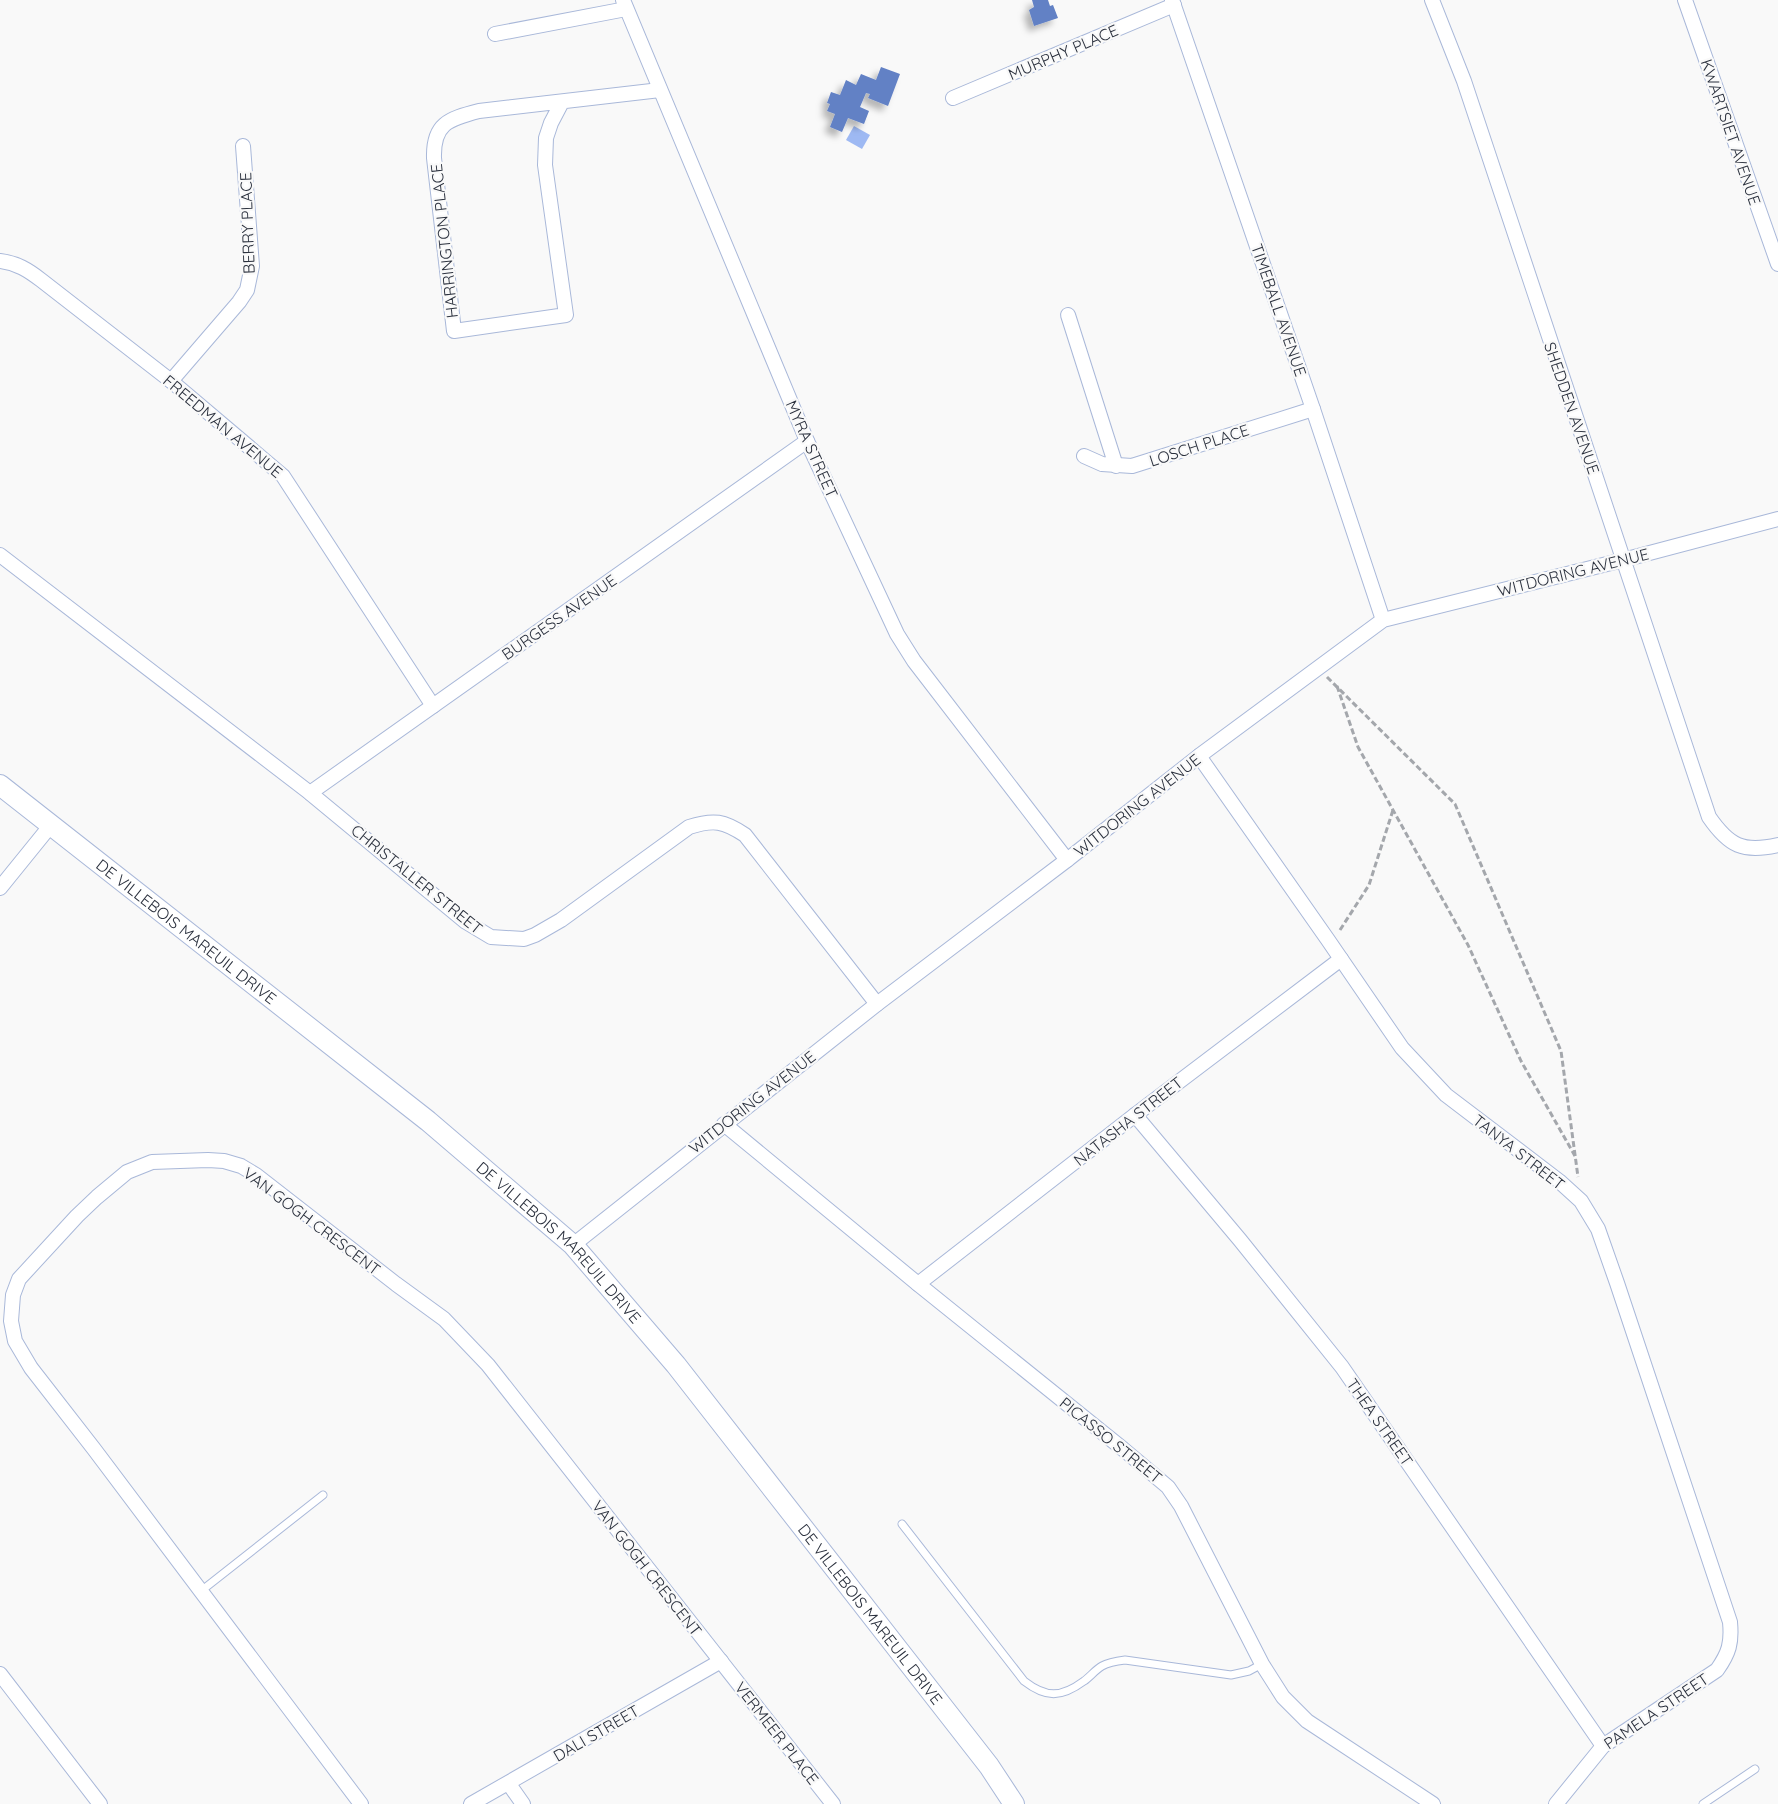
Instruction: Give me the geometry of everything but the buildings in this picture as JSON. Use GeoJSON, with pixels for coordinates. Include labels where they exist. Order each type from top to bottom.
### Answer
{"type":"FeatureCollection","features":[{"type":"Feature","properties":{"kind":"main road","name":"DE VILLEBOIS MAREUIL DRIVE"},"geometry":{"type":"LineString","coordinates":[[0,785],[428,1121],[573,1245],[690,1383],[989,1766],[1014,1804]]}},
{"type":"Feature","properties":{"kind":"street","name":"SHEDDEN AVENUE"},"geometry":{"type":"LineString","coordinates":[[1432,0],[1464,81],[1709,817],[1730,842],[1749,849],[1778,845]]}},
{"type":"Feature","properties":{"kind":"street","name":"KWARTSIET AVENUE"},"geometry":{"type":"LineString","coordinates":[[1685,0],[1778,264]]}},
{"type":"Feature","properties":{"kind":"street","name":"MURPHY PLACE"},"geometry":{"type":"LineString","coordinates":[[953,98],[1173,3]]}},
{"type":"Feature","properties":{"kind":"street","name":"TIMEBALL AVENUE"},"geometry":{"type":"LineString","coordinates":[[1173,3],[1383,620]]}},
{"type":"Feature","properties":{"kind":"street"},"geometry":{"type":"LineString","coordinates":[[495,34],[625,4]]}},
{"type":"Feature","properties":{"kind":"street","name":"MYRA STREET"},"geometry":{"type":"LineString","coordinates":[[625,4],[653,91],[807,441],[897,634],[914,661],[1067,860]]}},
{"type":"Feature","properties":{"kind":"street","name":"HARRINGTON PLACE"},"geometry":{"type":"LineString","coordinates":[[562,102],[550,123],[546,138],[545,165],[566,315],[454,331],[435,170],[434,141],[442,126],[459,116],[479,111],[653,91]]}},
{"type":"Feature","properties":{"kind":"street","name":"BERRY PLACE"},"geometry":{"type":"LineString","coordinates":[[171,381],[247,290],[252,266],[243,146]]}},
{"type":"Feature","properties":{"kind":"street","name":"FREEDMAN AVENUE"},"geometry":{"type":"LineString","coordinates":[[0,261],[25,268],[171,381],[283,476],[433,706]]}},
{"type":"Feature","properties":{"kind":"street"},"geometry":{"type":"LineString","coordinates":[[1068,315],[1116,466]]}},
{"type":"Feature","properties":{"kind":"street","name":"LOSCH PLACE"},"geometry":{"type":"LineString","coordinates":[[1084,456],[1102,464],[1132,466],[1313,409]]}},
{"type":"Feature","properties":{"kind":"street","name":"BURGESS AVENUE"},"geometry":{"type":"LineString","coordinates":[[310,793],[807,441]]}},
{"type":"Feature","properties":{"kind":"street","name":"WITDORING AVENUE"},"geometry":{"type":"LineString","coordinates":[[573,1245],[877,1004],[1067,860],[1199,756],[1383,620],[1778,519]]}},
{"type":"Feature","properties":{"kind":"street","name":"CHRISTALLER STREET"},"geometry":{"type":"LineString","coordinates":[[0,555],[310,793],[466,922],[490,938],[524,939],[535,936],[561,920],[689,827],[704,823],[730,825],[746,836],[877,1004]]}},
{"type":"Feature","properties":{"kind":"street","name":"TANYA STREET"},"geometry":{"type":"LineString","coordinates":[[1199,756],[1402,1048],[1446,1095],[1581,1201],[1598,1229],[1608,1255],[1726,1609]]}},
{"type":"Feature","properties":{"kind":"street"},"geometry":{"type":"LineString","coordinates":[[0,888],[51,825]]}},
{"type":"Feature","properties":{"kind":"street","name":"NATASHA STREET"},"geometry":{"type":"LineString","coordinates":[[918,1284],[1135,1115],[1341,959]]}},
{"type":"Feature","properties":{"kind":"street","name":"THEA STREET"},"geometry":{"type":"LineString","coordinates":[[1135,1115],[1342,1367],[1603,1746]]}},
{"type":"Feature","properties":{"kind":"street","name":"PICASSO STREET"},"geometry":{"type":"LineString","coordinates":[[724,1124],[1168,1487],[1181,1506],[1262,1664],[1283,1697],[1307,1721],[1433,1804]]}},
{"type":"Feature","properties":{"kind":"street","name":"VAN GOGH CRESCENT"},"geometry":{"type":"LineString","coordinates":[[361,1804],[31,1368],[15,1341],[11,1321],[13,1295],[19,1279],[97,1197],[127,1172],[152,1162],[225,1161],[256,1174],[444,1319],[488,1365],[721,1661]]}},
{"type":"Feature","properties":{"kind":"street","name":"PAMELA STREET"},"geometry":{"type":"LineString","coordinates":[[1557,1804],[1603,1746],[1717,1670],[1724,1659],[1731,1639],[1730,1622],[1726,1609]]}},
{"type":"Feature","properties":{"kind":"street","name":"DALI STREET"},"geometry":{"type":"LineString","coordinates":[[471,1804],[721,1661]]}},
{"type":"Feature","properties":{"kind":"street","name":"VERMEER PLACE"},"geometry":{"type":"LineString","coordinates":[[721,1661],[833,1804]]}},
{"type":"Feature","properties":{"kind":"street"},"geometry":{"type":"LineString","coordinates":[[0,1674],[100,1804]]}},
{"type":"Feature","properties":{"kind":"street"},"geometry":{"type":"LineString","coordinates":[[508,1784],[523,1804]]}},
{"type":"Feature","properties":{"kind":"lane"},"geometry":{"type":"LineString","coordinates":[[201,1591],[323,1495]]}},
{"type":"Feature","properties":{"kind":"lane"},"geometry":{"type":"LineString","coordinates":[[902,1524],[1024,1681],[1044,1694],[1067,1692],[1113,1661],[1125,1660],[1231,1675],[1249,1671],[1262,1664]]}},
{"type":"Feature","properties":{"kind":"lane"},"geometry":{"type":"LineString","coordinates":[[1703,1804],[1755,1769]]}},
{"type":"Feature","properties":{"kind":"path"},"geometry":{"type":"LineString","coordinates":[[1317,669],[1336,684],[1455,804],[1561,1051],[1581,1201]]}},
{"type":"Feature","properties":{"kind":"path"},"geometry":{"type":"LineString","coordinates":[[1336,684],[1358,747],[1468,945],[1521,1061],[1576,1158]]}},
{"type":"Feature","properties":{"kind":"path"},"geometry":{"type":"LineString","coordinates":[[1328,940],[1341,929],[1369,885],[1393,810]]}},
{"type":"Feature","properties":{"kind":"water"},"geometry":{"type":"Polygon","coordinates":[[[854,126],[870,135],[862,149],[846,140],[854,126]]]}}]}
